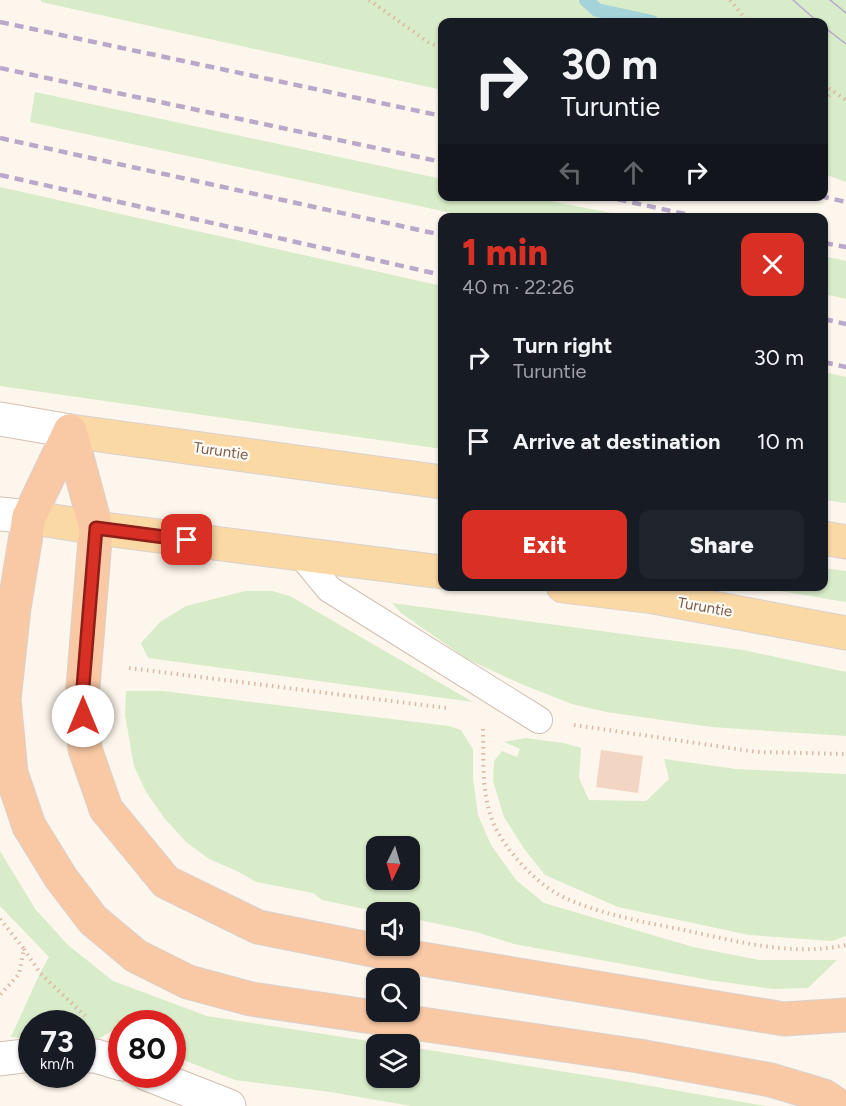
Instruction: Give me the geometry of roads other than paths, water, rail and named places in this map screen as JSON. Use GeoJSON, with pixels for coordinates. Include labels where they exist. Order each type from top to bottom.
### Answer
{"type":"FeatureCollection","features":[{"type":"Feature","properties":{"kind":"highway"},"geometry":{"type":"LineString","coordinates":[[70,431],[14,515],[14,608],[4,699],[11,772],[29,826],[61,878],[93,920],[136,956],[188,982],[251,999],[639,1056],[771,1080],[824,1096],[839,1106]]}},
{"type":"Feature","properties":{"kind":"highway"},"geometry":{"type":"LineString","coordinates":[[70,431],[96,528],[82,699],[85,749],[106,809],[166,882],[258,927],[386,952],[784,1019],[846,1015]]}},
{"type":"Feature","properties":{"kind":"main road","name":"Turuntie"},"geometry":{"type":"LineString","coordinates":[[70,431],[438,481]]}},
{"type":"Feature","properties":{"kind":"main road"},"geometry":{"type":"LineString","coordinates":[[14,515],[96,528],[438,572]]}},
{"type":"Feature","properties":{"kind":"main road"},"geometry":{"type":"LineString","coordinates":[[828,539],[846,542]]}},
{"type":"Feature","properties":{"kind":"main road","name":"Turuntie"},"geometry":{"type":"LineString","coordinates":[[604,591],[654,597],[846,633]]}},
{"type":"Feature","properties":{"kind":"street","name":"Turuntie"},"geometry":{"type":"LineString","coordinates":[[0,419],[70,431]]}},
{"type":"Feature","properties":{"kind":"street"},"geometry":{"type":"LineString","coordinates":[[0,1059],[18,1057]]}},
{"type":"Feature","properties":{"kind":"street"},"geometry":{"type":"LineString","coordinates":[[173,1088],[195,1100],[229,1106]]}},
{"type":"Feature","properties":{"kind":"lane"},"geometry":{"type":"LineString","coordinates":[[301,555],[329,589],[539,720]]}},
{"type":"Feature","properties":{"kind":"waterway"},"geometry":{"type":"LineString","coordinates":[[586,0],[597,10],[634,18]]}},
{"type":"Feature","properties":{"kind":"tram line"},"geometry":{"type":"LineString","coordinates":[[793,0],[813,18]]}},
{"type":"Feature","properties":{"kind":"tram line"},"geometry":{"type":"LineString","coordinates":[[830,0],[846,13]]}},
{"type":"Feature","properties":{"kind":"tram line"},"geometry":{"type":"LineString","coordinates":[[828,30],[846,44]]}},
{"type":"Feature","properties":{"kind":"railway"},"geometry":{"type":"LineString","coordinates":[[0,22],[438,115]]}},
{"type":"Feature","properties":{"kind":"railway"},"geometry":{"type":"LineString","coordinates":[[0,68],[438,161]]}},
{"type":"Feature","properties":{"kind":"railway"},"geometry":{"type":"LineString","coordinates":[[0,138],[438,234]]}},
{"type":"Feature","properties":{"kind":"railway"},"geometry":{"type":"LineString","coordinates":[[0,175],[438,274]]}},
{"type":"Feature","properties":{"kind":"railway"},"geometry":{"type":"LineString","coordinates":[[828,198],[846,202]]}},
{"type":"Feature","properties":{"kind":"railway"},"geometry":{"type":"LineString","coordinates":[[626,201],[680,213]]}},
{"type":"Feature","properties":{"kind":"railway"},"geometry":{"type":"LineString","coordinates":[[828,244],[846,247]]}},
{"type":"Feature","properties":{"kind":"railway"},"geometry":{"type":"LineString","coordinates":[[828,320],[846,324]]}},
{"type":"Feature","properties":{"kind":"railway"},"geometry":{"type":"LineString","coordinates":[[828,363],[846,367]]}}]}
